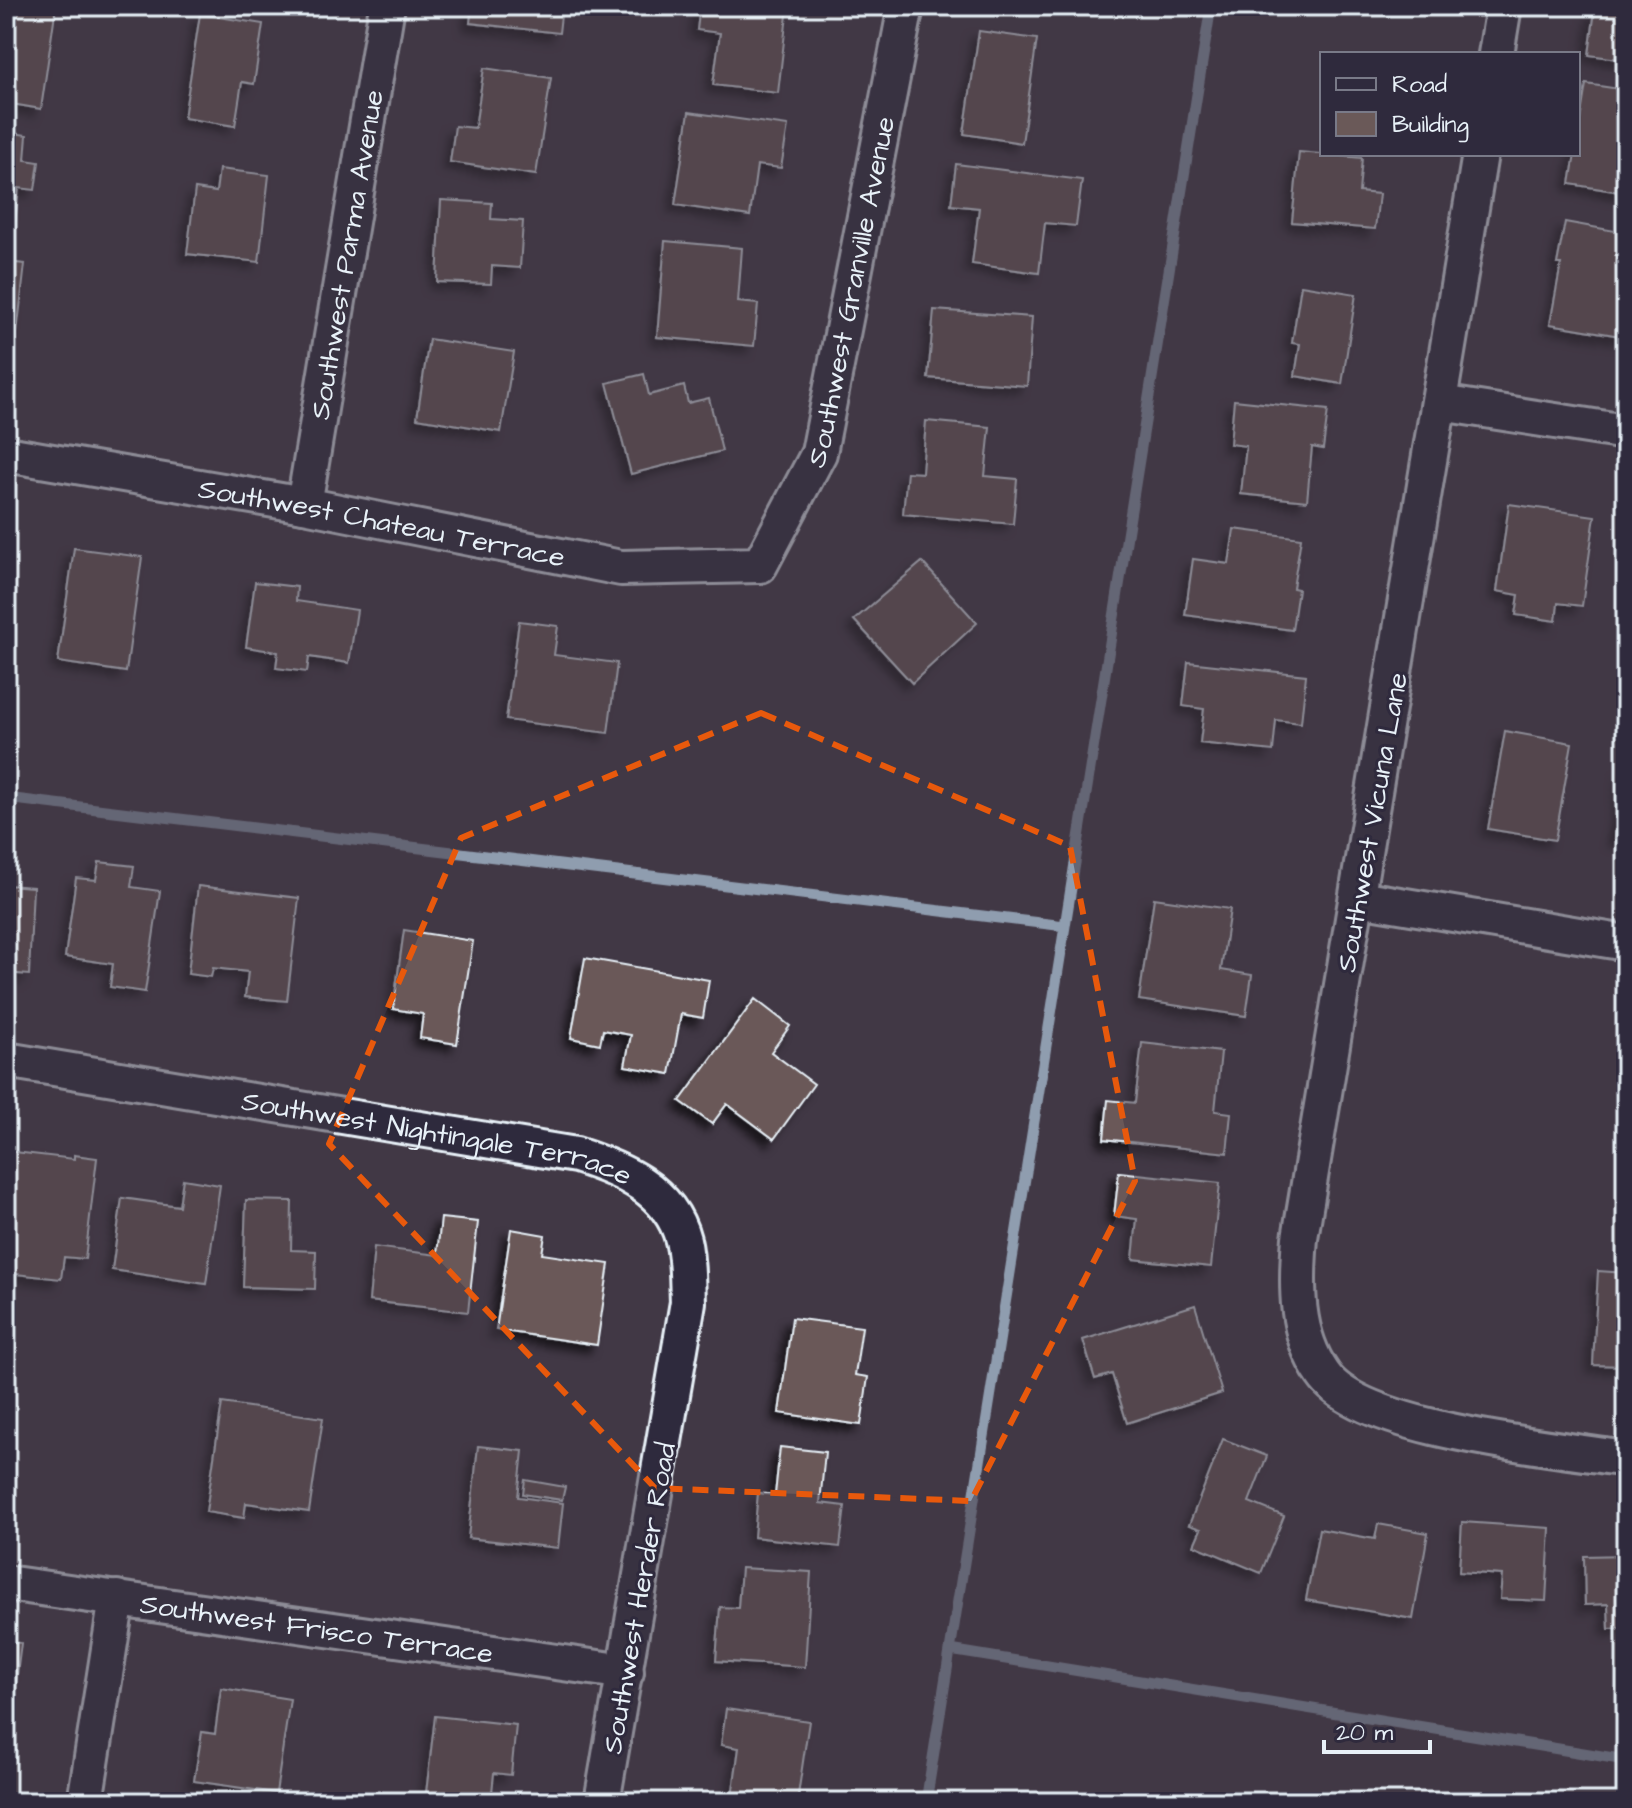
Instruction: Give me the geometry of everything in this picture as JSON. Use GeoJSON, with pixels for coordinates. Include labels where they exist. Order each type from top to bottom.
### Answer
{"type":"FeatureCollection","features":[{"type":"Feature","properties":{"kind":"street","name":"Southwest Parma Avenue"},"geometry":{"type":"LineString","coordinates":[[304,505],[387,6]]}},
{"type":"Feature","properties":{"kind":"street","name":"Southwest Granville Avenue"},"geometry":{"type":"LineString","coordinates":[[760,565],[819,453],[906,6]]}},
{"type":"Feature","properties":{"kind":"street"},"geometry":{"type":"LineString","coordinates":[[1496,52],[1504,6]]}},
{"type":"Feature","properties":{"kind":"street","name":"Southwest Vicuna Lane"},"geometry":{"type":"LineString","coordinates":[[1480,156],[1300,1238],[1296,1279],[1300,1315],[1306,1343],[1324,1377],[1345,1395],[1382,1413],[1421,1426],[1626,1459]]}},
{"type":"Feature","properties":{"kind":"street"},"geometry":{"type":"LineString","coordinates":[[1440,403],[1626,432]]}},
{"type":"Feature","properties":{"kind":"street","name":"Southwest Chateau Terrace"},"geometry":{"type":"LineString","coordinates":[[6,454],[304,505],[621,568],[760,565]]}},
{"type":"Feature","properties":{"kind":"street"},"geometry":{"type":"LineString","coordinates":[[1358,898],[1626,943]]}},
{"type":"Feature","properties":{"kind":"street","name":"Southwest Nightingale Terrace"},"geometry":{"type":"LineString","coordinates":[[6,1060],[576,1155],[618,1169],[645,1185],[660,1200],[683,1237],[688,1302],[673,1394]]}},
{"type":"Feature","properties":{"kind":"street","name":"Southwest Herder Road"},"geometry":{"type":"LineString","coordinates":[[602,1802],[673,1394]]}},
{"type":"Feature","properties":{"kind":"street","name":"Southwest Frisco Terrace"},"geometry":{"type":"LineString","coordinates":[[6,1583],[626,1672]]}},
{"type":"Feature","properties":{"kind":"street"},"geometry":{"type":"LineString","coordinates":[[85,1802],[117,1598]]}},
{"type":"Feature","properties":{"kind":"highlighted area"},"geometry":{"type":"Polygon","coordinates":[[[761,713],[1070,846],[1135,1181],[971,1501],[655,1488],[329,1144],[461,838],[761,713]]]}},
{"type":"Feature","properties":{"kind":"building"},"geometry":{"type":"Polygon","coordinates":[[[6,6],[56,6],[41,109],[6,103],[6,6]]]}},
{"type":"Feature","properties":{"kind":"building"},"geometry":{"type":"Polygon","coordinates":[[[472,6],[562,6],[559,33],[470,23],[472,6]]]}},
{"type":"Feature","properties":{"kind":"building"},"geometry":{"type":"Polygon","coordinates":[[[700,6],[788,6],[778,93],[713,85],[720,33],[697,30],[700,6]]]}},
{"type":"Feature","properties":{"kind":"building"},"geometry":{"type":"Polygon","coordinates":[[[1609,6],[1626,6],[1626,60],[1589,55],[1595,10],[1608,11],[1609,6]]]}},
{"type":"Feature","properties":{"kind":"building"},"geometry":{"type":"Polygon","coordinates":[[[200,14],[263,24],[254,84],[242,82],[235,126],[184,118],[200,14]]]}},
{"type":"Feature","properties":{"kind":"building"},"geometry":{"type":"Polygon","coordinates":[[[979,31],[1037,39],[1022,143],[964,134],[979,31]]]}},
{"type":"Feature","properties":{"kind":"building"},"geometry":{"type":"Polygon","coordinates":[[[484,68],[551,78],[536,175],[450,162],[455,126],[475,128],[484,68]]]}},
{"type":"Feature","properties":{"kind":"building"},"geometry":{"type":"Polygon","coordinates":[[[1586,84],[1626,90],[1626,193],[1570,184],[1575,156],[1580,156],[1580,121],[1586,84]]]}},
{"type":"Feature","properties":{"kind":"building"},"geometry":{"type":"Polygon","coordinates":[[[689,112],[788,126],[781,168],[757,165],[750,216],[675,205],[689,112]]]}},
{"type":"Feature","properties":{"kind":"building"},"geometry":{"type":"Polygon","coordinates":[[[6,132],[27,135],[25,160],[39,162],[35,190],[19,188],[14,232],[6,231],[6,132]]]}},
{"type":"Feature","properties":{"kind":"building"},"geometry":{"type":"Polygon","coordinates":[[[1299,152],[1362,158],[1359,192],[1379,194],[1375,229],[1292,222],[1299,152]]]}},
{"type":"Feature","properties":{"kind":"building"},"geometry":{"type":"Polygon","coordinates":[[[956,164],[1082,180],[1076,226],[1045,223],[1039,273],[972,264],[979,208],[951,205],[956,164]]]}},
{"type":"Feature","properties":{"kind":"building"},"geometry":{"type":"Polygon","coordinates":[[[219,169],[269,175],[259,262],[187,254],[195,189],[216,192],[219,169]]]}},
{"type":"Feature","properties":{"kind":"building"},"geometry":{"type":"Polygon","coordinates":[[[441,200],[492,203],[491,219],[523,221],[520,268],[492,266],[491,284],[437,282],[441,200]]]}},
{"type":"Feature","properties":{"kind":"building"},"geometry":{"type":"Polygon","coordinates":[[[1565,222],[1626,233],[1626,337],[1550,324],[1565,222]]]}},
{"type":"Feature","properties":{"kind":"building"},"geometry":{"type":"Polygon","coordinates":[[[665,241],[742,248],[738,302],[758,304],[754,346],[657,337],[665,241]]]}},
{"type":"Feature","properties":{"kind":"building"},"geometry":{"type":"Polygon","coordinates":[[[6,262],[25,264],[15,351],[6,350],[6,262]]]}},
{"type":"Feature","properties":{"kind":"building"},"geometry":{"type":"Polygon","coordinates":[[[1301,285],[1356,294],[1342,384],[1295,376],[1300,344],[1292,343],[1301,285]]]}},
{"type":"Feature","properties":{"kind":"building"},"geometry":{"type":"Polygon","coordinates":[[[934,310],[1032,317],[1027,386],[928,378],[934,310]]]}},
{"type":"Feature","properties":{"kind":"building"},"geometry":{"type":"Polygon","coordinates":[[[429,339],[514,352],[501,432],[417,418],[429,339]]]}},
{"type":"Feature","properties":{"kind":"building"},"geometry":{"type":"Polygon","coordinates":[[[644,374],[649,395],[684,386],[688,403],[709,398],[722,451],[631,474],[607,383],[644,374]]]}},
{"type":"Feature","properties":{"kind":"building"},"geometry":{"type":"Polygon","coordinates":[[[1234,400],[1328,410],[1323,449],[1312,447],[1307,501],[1241,494],[1246,446],[1230,444],[1234,400]]]}},
{"type":"Feature","properties":{"kind":"building"},"geometry":{"type":"Polygon","coordinates":[[[926,421],[990,427],[985,476],[1017,479],[1013,524],[903,514],[907,472],[922,473],[926,421]]]}},
{"type":"Feature","properties":{"kind":"building"},"geometry":{"type":"Polygon","coordinates":[[[1509,504],[1595,516],[1582,606],[1558,603],[1556,621],[1516,615],[1519,595],[1497,591],[1509,504]]]}},
{"type":"Feature","properties":{"kind":"building"},"geometry":{"type":"Polygon","coordinates":[[[1234,529],[1301,538],[1293,588],[1298,589],[1292,630],[1185,615],[1193,559],[1229,564],[1234,529]]]}},
{"type":"Feature","properties":{"kind":"building"},"geometry":{"type":"Polygon","coordinates":[[[74,548],[142,557],[126,672],[58,662],[74,548]]]}},
{"type":"Feature","properties":{"kind":"building"},"geometry":{"type":"Polygon","coordinates":[[[922,562],[977,623],[912,683],[854,620],[922,562]]]}},
{"type":"Feature","properties":{"kind":"building"},"geometry":{"type":"Polygon","coordinates":[[[255,582],[297,587],[296,601],[357,610],[349,663],[309,657],[307,672],[276,668],[278,652],[246,647],[255,582]]]}},
{"type":"Feature","properties":{"kind":"building"},"geometry":{"type":"Polygon","coordinates":[[[519,621],[558,626],[554,655],[617,663],[608,733],[506,720],[519,621]]]}},
{"type":"Feature","properties":{"kind":"building"},"geometry":{"type":"Polygon","coordinates":[[[1188,662],[1306,675],[1301,723],[1276,720],[1273,751],[1200,743],[1204,709],[1183,706],[1188,662]]]}},
{"type":"Feature","properties":{"kind":"building"},"geometry":{"type":"Polygon","coordinates":[[[1505,731],[1572,743],[1555,840],[1488,829],[1505,731]]]}},
{"type":"Feature","properties":{"kind":"building"},"geometry":{"type":"Polygon","coordinates":[[[1626,770],[1626,840],[1615,838],[1626,770]]]}},
{"type":"Feature","properties":{"kind":"building"},"geometry":{"type":"Polygon","coordinates":[[[99,862],[134,866],[131,887],[160,891],[145,992],[110,987],[113,964],[65,957],[76,878],[96,880],[99,862]]]}},
{"type":"Feature","properties":{"kind":"building"},"geometry":{"type":"Polygon","coordinates":[[[6,885],[33,887],[29,975],[6,973],[6,885]]]}},
{"type":"Feature","properties":{"kind":"building"},"geometry":{"type":"Polygon","coordinates":[[[198,886],[299,898],[287,1001],[245,997],[248,972],[213,968],[211,977],[188,974],[198,886]]]}},
{"type":"Feature","properties":{"kind":"building"},"geometry":{"type":"Polygon","coordinates":[[[1154,898],[1230,909],[1221,970],[1252,975],[1246,1016],[1139,1000],[1154,898]]]}},
{"type":"Feature","properties":{"kind":"building"},"geometry":{"type":"Polygon","coordinates":[[[404,930],[473,941],[457,1044],[420,1038],[423,1014],[393,1009],[404,930]]]}},
{"type":"Feature","properties":{"kind":"building"},"geometry":{"type":"Polygon","coordinates":[[[585,958],[709,980],[703,1018],[681,1014],[670,1074],[625,1066],[631,1035],[603,1030],[600,1044],[571,1038],[585,958]]]}},
{"type":"Feature","properties":{"kind":"building"},"geometry":{"type":"Polygon","coordinates":[[[755,999],[790,1026],[771,1052],[814,1084],[774,1139],[727,1104],[712,1124],[680,1101],[755,999]]]}},
{"type":"Feature","properties":{"kind":"building"},"geometry":{"type":"Polygon","coordinates":[[[1142,1043],[1221,1052],[1215,1111],[1231,1113],[1227,1153],[1104,1139],[1108,1100],[1135,1103],[1142,1043]]]}},
{"type":"Feature","properties":{"kind":"building"},"geometry":{"type":"Polygon","coordinates":[[[6,1151],[74,1159],[74,1155],[97,1158],[85,1259],[64,1257],[61,1279],[16,1274],[15,1279],[6,1278],[6,1151]]]}},
{"type":"Feature","properties":{"kind":"building"},"geometry":{"type":"Polygon","coordinates":[[[1119,1172],[1220,1183],[1211,1267],[1133,1259],[1137,1219],[1114,1216],[1119,1172]]]}},
{"type":"Feature","properties":{"kind":"building"},"geometry":{"type":"Polygon","coordinates":[[[183,1179],[220,1185],[206,1284],[112,1270],[122,1198],[179,1206],[183,1179]]]}},
{"type":"Feature","properties":{"kind":"building"},"geometry":{"type":"Polygon","coordinates":[[[246,1200],[292,1201],[291,1250],[316,1251],[315,1289],[243,1287],[246,1200]]]}},
{"type":"Feature","properties":{"kind":"building"},"geometry":{"type":"Polygon","coordinates":[[[441,1218],[478,1222],[468,1312],[369,1301],[374,1247],[437,1255],[441,1218]]]}},
{"type":"Feature","properties":{"kind":"building"},"geometry":{"type":"Polygon","coordinates":[[[511,1229],[545,1235],[542,1254],[609,1264],[597,1345],[496,1330],[511,1229]]]}},
{"type":"Feature","properties":{"kind":"building"},"geometry":{"type":"Polygon","coordinates":[[[1598,1271],[1626,1273],[1626,1366],[1593,1365],[1598,1271]]]}},
{"type":"Feature","properties":{"kind":"building"},"geometry":{"type":"Polygon","coordinates":[[[1195,1305],[1222,1393],[1127,1423],[1112,1374],[1095,1379],[1083,1340],[1195,1305]]]}},
{"type":"Feature","properties":{"kind":"building"},"geometry":{"type":"Polygon","coordinates":[[[792,1318],[862,1327],[855,1375],[868,1377],[861,1425],[779,1413],[792,1318]]]}},
{"type":"Feature","properties":{"kind":"building"},"geometry":{"type":"Polygon","coordinates":[[[222,1403],[323,1418],[309,1512],[246,1503],[244,1518],[206,1512],[222,1403]]]}},
{"type":"Feature","properties":{"kind":"building"},"geometry":{"type":"Polygon","coordinates":[[[1223,1439],[1267,1456],[1249,1502],[1284,1516],[1261,1573],[1194,1545],[1201,1529],[1189,1525],[1223,1439]]]}},
{"type":"Feature","properties":{"kind":"building"},"geometry":{"type":"Polygon","coordinates":[[[478,1446],[523,1451],[518,1497],[563,1503],[558,1548],[468,1538],[478,1446]]]}},
{"type":"Feature","properties":{"kind":"building"},"geometry":{"type":"Polygon","coordinates":[[[780,1447],[825,1452],[820,1503],[845,1506],[840,1547],[754,1537],[758,1493],[775,1495],[780,1447]]]}},
{"type":"Feature","properties":{"kind":"building"},"geometry":{"type":"Polygon","coordinates":[[[525,1480],[565,1487],[562,1500],[523,1494],[525,1480]]]}},
{"type":"Feature","properties":{"kind":"building"},"geometry":{"type":"Polygon","coordinates":[[[1462,1522],[1550,1528],[1546,1601],[1500,1599],[1502,1575],[1459,1572],[1462,1522]]]}},
{"type":"Feature","properties":{"kind":"building"},"geometry":{"type":"Polygon","coordinates":[[[1378,1524],[1428,1533],[1413,1619],[1306,1600],[1319,1529],[1375,1539],[1378,1524]]]}},
{"type":"Feature","properties":{"kind":"building"},"geometry":{"type":"Polygon","coordinates":[[[1626,1555],[1626,1628],[1609,1629],[1608,1604],[1585,1605],[1584,1556],[1626,1555]]]}},
{"type":"Feature","properties":{"kind":"building"},"geometry":{"type":"Polygon","coordinates":[[[741,1568],[811,1572],[805,1667],[716,1661],[720,1607],[738,1608],[741,1568]]]}},
{"type":"Feature","properties":{"kind":"building"},"geometry":{"type":"Polygon","coordinates":[[[6,1641],[21,1643],[8,1746],[6,1746],[6,1641]]]}},
{"type":"Feature","properties":{"kind":"building"},"geometry":{"type":"Polygon","coordinates":[[[221,1688],[290,1699],[276,1793],[194,1781],[202,1732],[215,1734],[221,1688]]]}},
{"type":"Feature","properties":{"kind":"building"},"geometry":{"type":"Polygon","coordinates":[[[726,1709],[809,1721],[797,1802],[732,1797],[739,1748],[721,1745],[726,1709]]]}},
{"type":"Feature","properties":{"kind":"building"},"geometry":{"type":"Polygon","coordinates":[[[435,1716],[516,1725],[511,1775],[494,1773],[491,1802],[425,1802],[435,1716]]]}},
{"type":"Feature","properties":{"kind":"waterway"},"geometry":{"type":"LineString","coordinates":[[926,1802],[1211,6]]}},
{"type":"Feature","properties":{"kind":"waterway"},"geometry":{"type":"LineString","coordinates":[[6,798],[1065,926]]}},
{"type":"Feature","properties":{"kind":"waterway"},"geometry":{"type":"LineString","coordinates":[[950,1650],[1626,1760]]}}]}
